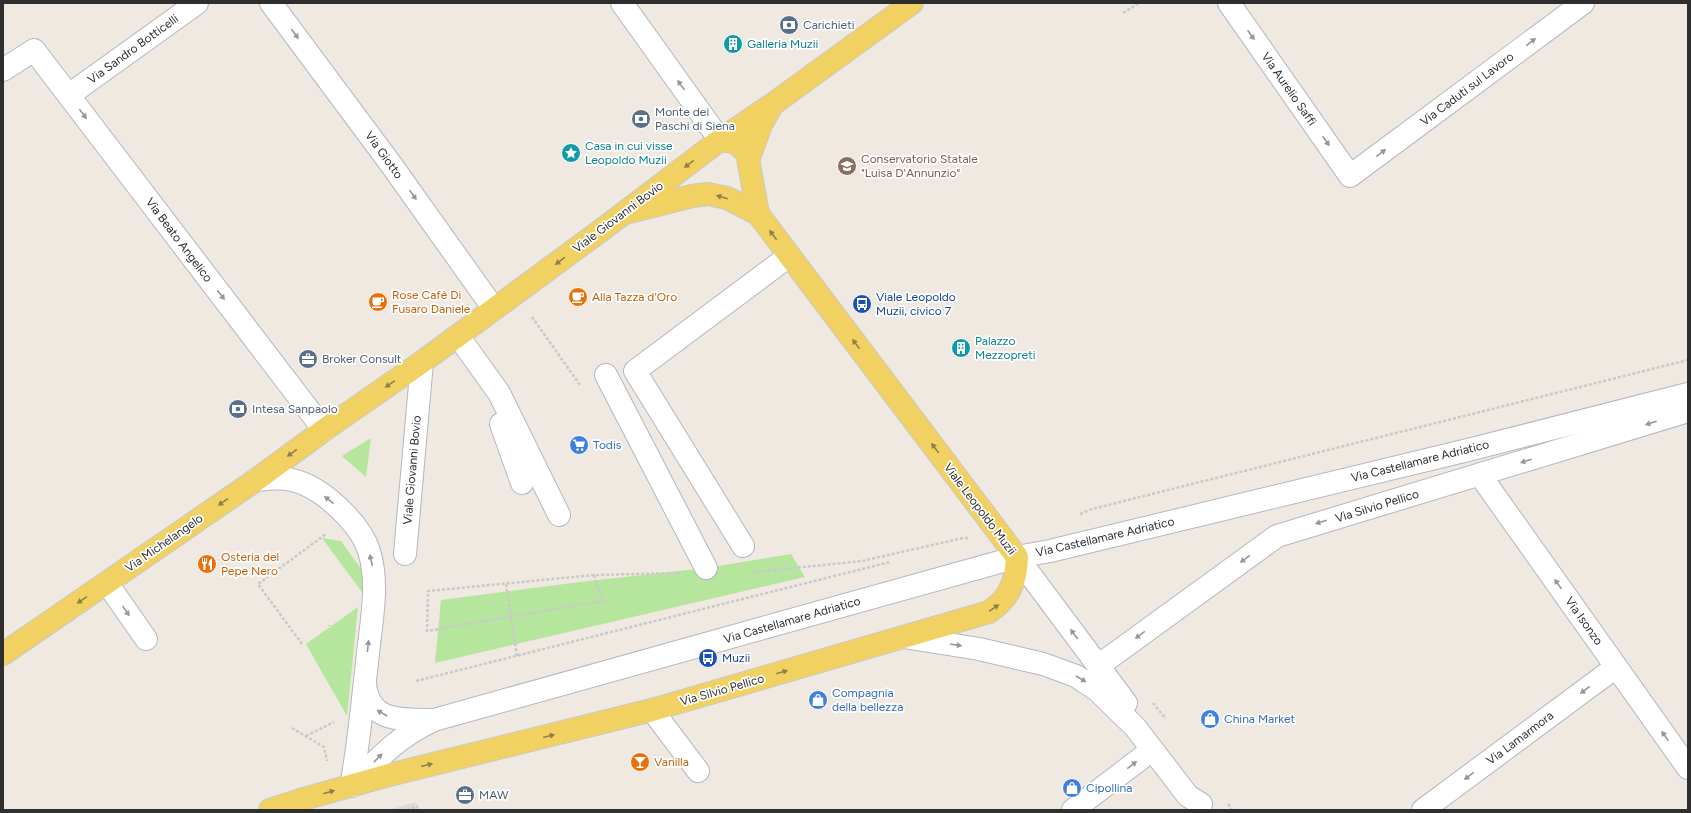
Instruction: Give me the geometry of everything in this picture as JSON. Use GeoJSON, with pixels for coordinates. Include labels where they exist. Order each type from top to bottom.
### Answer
{"type":"FeatureCollection","features":[{"type":"Feature","properties":{"kind":"main road","name":"Viale Giovanni Bovio"},"geometry":{"type":"LineString","coordinates":[[324,430],[422,362],[720,140],[773,104],[912,3]]}},
{"type":"Feature","properties":{"kind":"main road","name":"Viale Leopoldo Muzii"},"geometry":{"type":"LineString","coordinates":[[773,104],[761,124],[749,158],[750,176],[758,214],[1017,557]]}},
{"type":"Feature","properties":{"kind":"main road"},"geometry":{"type":"LineString","coordinates":[[720,140],[735,142],[744,149],[749,158]]}},
{"type":"Feature","properties":{"kind":"main road","name":"Viale Leopoldo Muzii"},"geometry":{"type":"LineString","coordinates":[[625,212],[692,196],[708,194],[728,198],[758,214]]}},
{"type":"Feature","properties":{"kind":"main road","name":"Via Michelangelo"},"geometry":{"type":"LineString","coordinates":[[3,654],[256,480],[324,430]]}},
{"type":"Feature","properties":{"kind":"main road","name":"Via Silvio Pellico"},"geometry":{"type":"LineString","coordinates":[[270,810],[389,775],[652,710],[989,612],[999,605],[1008,594],[1017,570],[1017,557]]}},
{"type":"Feature","properties":{"kind":"street","name":"Via Sandro Botticelli"},"geometry":{"type":"LineString","coordinates":[[69,95],[197,3]]}},
{"type":"Feature","properties":{"kind":"street","name":"Via Giotto"},"geometry":{"type":"LineString","coordinates":[[271,3],[390,162],[494,309]]}},
{"type":"Feature","properties":{"kind":"street"},"geometry":{"type":"LineString","coordinates":[[622,3],[720,140]]}},
{"type":"Feature","properties":{"kind":"street","name":"Via Aurelio Saffi"},"geometry":{"type":"LineString","coordinates":[[1228,3],[1350,176]]}},
{"type":"Feature","properties":{"kind":"street","name":"Via Caduti sul Lavoro"},"geometry":{"type":"LineString","coordinates":[[1350,176],[1583,3]]}},
{"type":"Feature","properties":{"kind":"street","name":"Via Beato Angelico"},"geometry":{"type":"LineString","coordinates":[[3,70],[34,50],[324,430]]}},
{"type":"Feature","properties":{"kind":"street"},"geometry":{"type":"LineString","coordinates":[[743,546],[635,371],[789,256]]}},
{"type":"Feature","properties":{"kind":"street"},"geometry":{"type":"LineString","coordinates":[[452,340],[499,419],[522,483]]}},
{"type":"Feature","properties":{"kind":"street"},"geometry":{"type":"LineString","coordinates":[[452,340],[499,393],[559,515]]}},
{"type":"Feature","properties":{"kind":"street","name":"Viale Giovanni Bovio"},"geometry":{"type":"LineString","coordinates":[[405,554],[422,362]]}},
{"type":"Feature","properties":{"kind":"street"},"geometry":{"type":"LineString","coordinates":[[606,375],[706,568]]}},
{"type":"Feature","properties":{"kind":"street","name":"Via Castellamare Adriatico"},"geometry":{"type":"LineString","coordinates":[[434,720],[1017,557],[1050,551],[1460,452],[1688,394]]}},
{"type":"Feature","properties":{"kind":"street","name":"Via Silvio Pellico"},"geometry":{"type":"LineString","coordinates":[[1098,666],[1277,536],[1688,411]]}},
{"type":"Feature","properties":{"kind":"street","name":"Via Isonzo"},"geometry":{"type":"LineString","coordinates":[[1480,475],[1688,768]]}},
{"type":"Feature","properties":{"kind":"street"},"geometry":{"type":"LineString","coordinates":[[256,480],[274,478],[292,480],[305,485],[330,501],[352,520],[369,550],[373,596],[365,685],[356,760],[351,786]]}},
{"type":"Feature","properties":{"kind":"street","name":"Viale Leopoldo Muzii"},"geometry":{"type":"LineString","coordinates":[[1017,557],[1203,807]]}},
{"type":"Feature","properties":{"kind":"street"},"geometry":{"type":"LineString","coordinates":[[106,583],[146,639]]}},
{"type":"Feature","properties":{"kind":"street","name":"Viale Leopoldo Muzii"},"geometry":{"type":"LineString","coordinates":[[904,637],[979,649],[1032,661],[1069,673],[1091,685],[1135,727],[1188,796],[1203,807]]}},
{"type":"Feature","properties":{"kind":"street","name":"Via Lamarmora"},"geometry":{"type":"LineString","coordinates":[[1423,810],[1616,667]]}},
{"type":"Feature","properties":{"kind":"street"},"geometry":{"type":"LineString","coordinates":[[365,685],[369,701],[376,710],[384,715],[402,720],[434,720]]}},
{"type":"Feature","properties":{"kind":"street"},"geometry":{"type":"LineString","coordinates":[[652,710],[698,771]]}},
{"type":"Feature","properties":{"kind":"street"},"geometry":{"type":"LineString","coordinates":[[351,786],[383,752],[399,739],[416,728],[434,720]]}},
{"type":"Feature","properties":{"kind":"street"},"geometry":{"type":"LineString","coordinates":[[1073,810],[1152,750]]}},
{"type":"Feature","properties":{"kind":"path"},"geometry":{"type":"LineString","coordinates":[[1123,13],[1139,3]]}},
{"type":"Feature","properties":{"kind":"path"},"geometry":{"type":"LineString","coordinates":[[532,317],[583,390]]}},
{"type":"Feature","properties":{"kind":"path"},"geometry":{"type":"LineString","coordinates":[[1092,509],[1688,360]]}},
{"type":"Feature","properties":{"kind":"path"},"geometry":{"type":"LineString","coordinates":[[302,644],[258,584],[331,529]]}},
{"type":"Feature","properties":{"kind":"path"},"geometry":{"type":"LineString","coordinates":[[751,572],[862,561],[963,538],[969,538]]}},
{"type":"Feature","properties":{"kind":"path"},"geometry":{"type":"LineString","coordinates":[[416,681],[891,562]]}},
{"type":"Feature","properties":{"kind":"path"},"geometry":{"type":"LineString","coordinates":[[594,575],[603,601],[427,631],[428,591],[594,575],[686,573]]}},
{"type":"Feature","properties":{"kind":"path"},"geometry":{"type":"LineString","coordinates":[[506,584],[516,656]]}},
{"type":"Feature","properties":{"kind":"path"},"geometry":{"type":"LineString","coordinates":[[306,736],[340,718]]}},
{"type":"Feature","properties":{"kind":"path"},"geometry":{"type":"LineString","coordinates":[[292,728],[324,747]]}},
{"type":"Feature","properties":{"kind":"path"},"geometry":{"type":"LineString","coordinates":[[407,810],[418,806]]}},
{"type":"Feature","properties":{"kind":"green space"},"geometry":{"type":"Polygon","coordinates":[[[371,438],[366,477],[342,456],[371,438]]]}},
{"type":"Feature","properties":{"kind":"green space"},"geometry":{"type":"Polygon","coordinates":[[[322,538],[341,541],[364,573],[365,596],[322,538]]]}},
{"type":"Feature","properties":{"kind":"green space"},"geometry":{"type":"Polygon","coordinates":[[[791,554],[805,577],[435,663],[441,600],[588,581],[706,568],[791,554]]]}},
{"type":"Feature","properties":{"kind":"green space"},"geometry":{"type":"Polygon","coordinates":[[[358,607],[347,716],[306,644],[358,607]]]}},
{"type":"Feature","properties":{"kind":"shaded area"},"geometry":{"type":"Polygon","coordinates":[[[415,802],[420,810],[389,810],[415,802]]]}},
{"type":"Feature","properties":{"kind":"place","name":"Carichieti"},"geometry":{"type":"Point","coordinates":[789,25]}},
{"type":"Feature","properties":{"kind":"place","name":"Galleria Muzii"},"geometry":{"type":"Point","coordinates":[733,44]}},
{"type":"Feature","properties":{"kind":"place","name":"Monte dei Paschi di Siena"},"geometry":{"type":"Point","coordinates":[641,119]}},
{"type":"Feature","properties":{"kind":"place","name":"Casa in cui visse Leopoldo Muzii"},"geometry":{"type":"Point","coordinates":[571,153]}},
{"type":"Feature","properties":{"kind":"place","name":"Conservatorio Statale \"Luisa D'Annunzio\""},"geometry":{"type":"Point","coordinates":[847,166]}},
{"type":"Feature","properties":{"kind":"place","name":"Alla Tazza d'Oro"},"geometry":{"type":"Point","coordinates":[578,297]}},
{"type":"Feature","properties":{"kind":"place","name":"Rose Cafè Di Fusaro Daniele"},"geometry":{"type":"Point","coordinates":[378,302]}},
{"type":"Feature","properties":{"kind":"place","name":"Viale Leopoldo Muzii, civico 7"},"geometry":{"type":"Point","coordinates":[862,304]}},
{"type":"Feature","properties":{"kind":"place","name":"Palazzo Mezzopreti"},"geometry":{"type":"Point","coordinates":[961,348]}},
{"type":"Feature","properties":{"kind":"place","name":"Broker Consult"},"geometry":{"type":"Point","coordinates":[308,359]}},
{"type":"Feature","properties":{"kind":"place","name":"Intesa Sanpaolo"},"geometry":{"type":"Point","coordinates":[238,409]}},
{"type":"Feature","properties":{"kind":"place","name":"Todis"},"geometry":{"type":"Point","coordinates":[579,445]}},
{"type":"Feature","properties":{"kind":"place","name":"Osteria del Pepe Nero"},"geometry":{"type":"Point","coordinates":[207,564]}},
{"type":"Feature","properties":{"kind":"place","name":"Muzii"},"geometry":{"type":"Point","coordinates":[708,658]}},
{"type":"Feature","properties":{"kind":"place","name":"Compagnia della bellezza"},"geometry":{"type":"Point","coordinates":[818,700]}},
{"type":"Feature","properties":{"kind":"place","name":"China Market"},"geometry":{"type":"Point","coordinates":[1210,719]}},
{"type":"Feature","properties":{"kind":"place","name":"Vanilla"},"geometry":{"type":"Point","coordinates":[640,762]}},
{"type":"Feature","properties":{"kind":"place","name":"Cipollina"},"geometry":{"type":"Point","coordinates":[1072,788]}},
{"type":"Feature","properties":{"kind":"place","name":"MAW"},"geometry":{"type":"Point","coordinates":[465,795]}}]}
